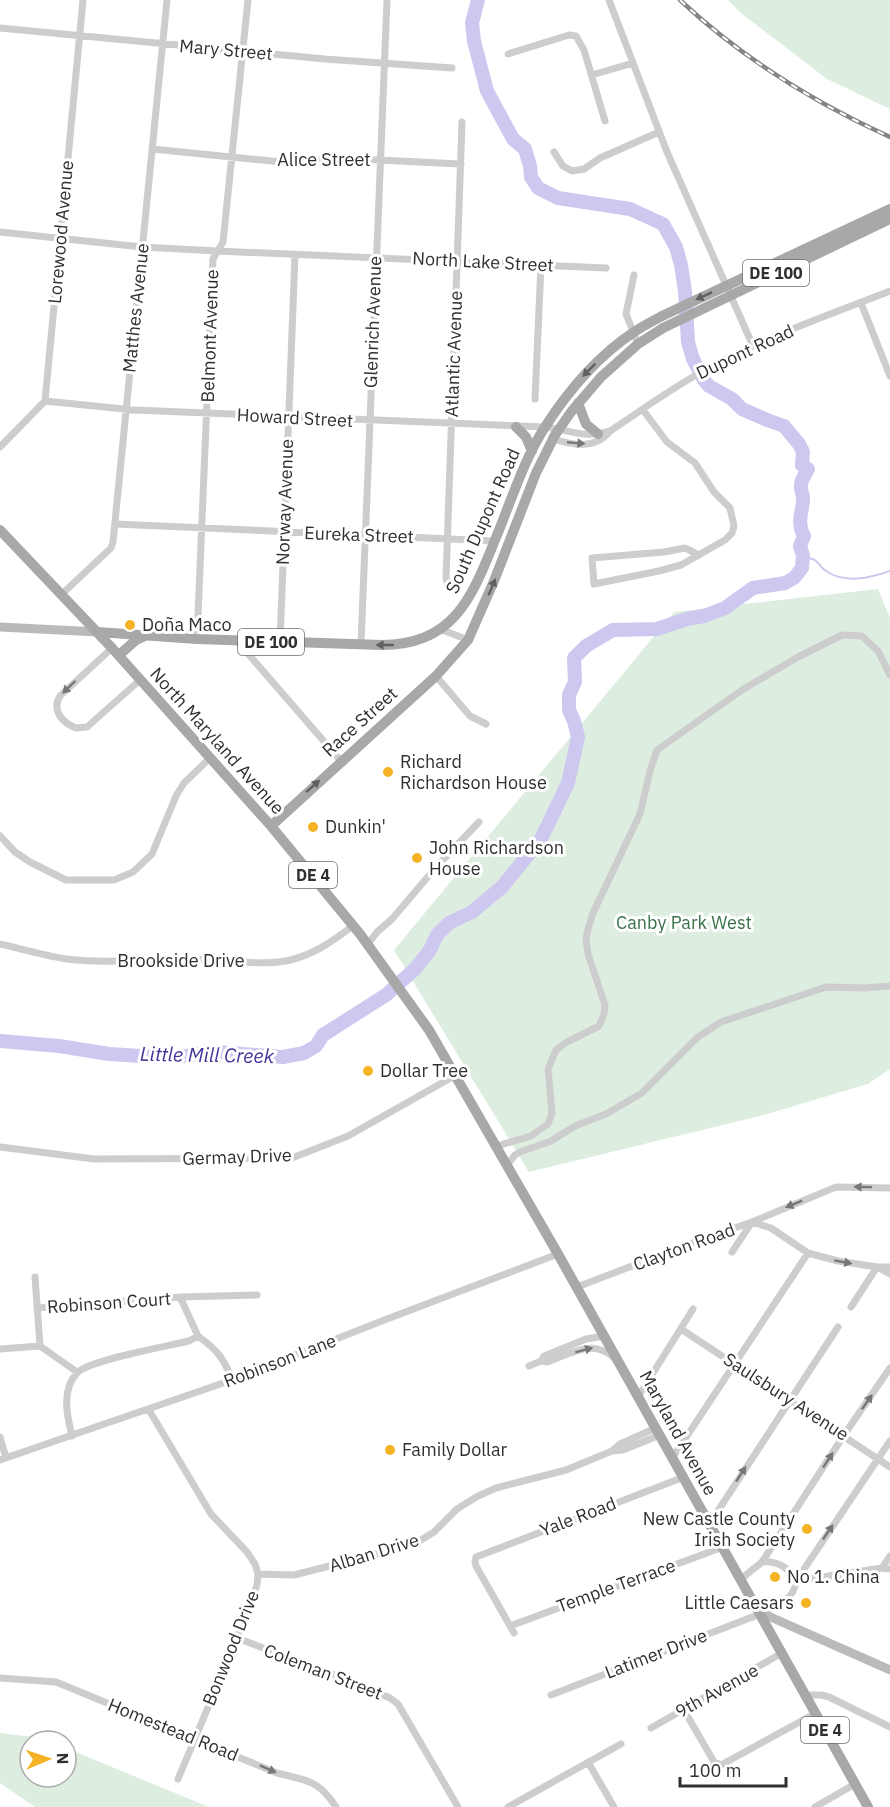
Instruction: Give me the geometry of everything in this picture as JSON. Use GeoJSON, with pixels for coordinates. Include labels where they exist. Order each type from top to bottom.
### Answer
{"type":"FeatureCollection","features":[{"type":"Feature","properties":{"kind":"main road","name":"South Dupont Road"},"geometry":{"type":"LineString","coordinates":[[98,632],[237,641],[382,645],[417,641],[440,629],[465,605],[475,588],[532,451],[545,427],[573,387],[598,361],[634,332],[662,316],[890,209]]}},
{"type":"Feature","properties":{"kind":"main road","name":"South Dupont Road"},"geometry":{"type":"LineString","coordinates":[[468,640],[543,457],[578,403],[603,375],[638,344],[663,328],[890,219]]}},
{"type":"Feature","properties":{"kind":"main road"},"geometry":{"type":"LineString","coordinates":[[578,403],[586,424],[598,434]]}},
{"type":"Feature","properties":{"kind":"main road"},"geometry":{"type":"LineString","coordinates":[[516,427],[526,436],[532,451]]}},
{"type":"Feature","properties":{"kind":"main road"},"geometry":{"type":"LineString","coordinates":[[510,538],[506,526],[515,505],[516,489]]}},
{"type":"Feature","properties":{"kind":"main road","name":"North Maryland Avenue"},"geometry":{"type":"LineString","coordinates":[[0,530],[98,632],[270,826],[354,925],[409,1000],[456,1075]]}},
{"type":"Feature","properties":{"kind":"main road"},"geometry":{"type":"LineString","coordinates":[[115,651],[148,635]]}},
{"type":"Feature","properties":{"kind":"main road","name":"Race Street"},"geometry":{"type":"LineString","coordinates":[[270,826],[436,676],[468,640]]}},
{"type":"Feature","properties":{"kind":"main road","name":"Maryland Avenue"},"geometry":{"type":"LineString","coordinates":[[456,1075],[868,1807]]}},
{"type":"Feature","properties":{"kind":"street","name":"Lorewood Avenue"},"geometry":{"type":"LineString","coordinates":[[45,401],[83,0]]}},
{"type":"Feature","properties":{"kind":"street","name":"Matthes Avenue"},"geometry":{"type":"LineString","coordinates":[[62,594],[111,548],[166,0]]}},
{"type":"Feature","properties":{"kind":"street","name":"Belmont Avenue"},"geometry":{"type":"LineString","coordinates":[[197,639],[213,259],[223,242],[248,0]]}},
{"type":"Feature","properties":{"kind":"street","name":"Glenrich Avenue"},"geometry":{"type":"LineString","coordinates":[[361,644],[387,0]]}},
{"type":"Feature","properties":{"kind":"street"},"geometry":{"type":"LineString","coordinates":[[609,0],[659,132],[753,346]]}},
{"type":"Feature","properties":{"kind":"street","name":"Mary Street"},"geometry":{"type":"LineString","coordinates":[[0,27],[325,59],[452,68]]}},
{"type":"Feature","properties":{"kind":"street"},"geometry":{"type":"LineString","coordinates":[[508,54],[569,34],[576,36],[584,50],[605,121]]}},
{"type":"Feature","properties":{"kind":"street"},"geometry":{"type":"LineString","coordinates":[[592,75],[633,63]]}},
{"type":"Feature","properties":{"kind":"street","name":"Atlantic Avenue"},"geometry":{"type":"LineString","coordinates":[[448,585],[446,578],[447,538],[462,122]]}},
{"type":"Feature","properties":{"kind":"street"},"geometry":{"type":"LineString","coordinates":[[554,153],[563,166],[572,171],[584,168],[600,158],[659,132]]}},
{"type":"Feature","properties":{"kind":"street","name":"Alice Street"},"geometry":{"type":"LineString","coordinates":[[152,149],[292,163],[336,158],[461,164]]}},
{"type":"Feature","properties":{"kind":"street","name":"North Lake Street"},"geometry":{"type":"LineString","coordinates":[[0,232],[142,247],[606,268]]}},
{"type":"Feature","properties":{"kind":"street","name":"Norway Avenue"},"geometry":{"type":"LineString","coordinates":[[280,642],[295,255]]}},
{"type":"Feature","properties":{"kind":"street"},"geometry":{"type":"LineString","coordinates":[[535,399],[541,265]]}},
{"type":"Feature","properties":{"kind":"street"},"geometry":{"type":"LineString","coordinates":[[634,275],[626,314],[638,344]]}},
{"type":"Feature","properties":{"kind":"street","name":"Dupont Road"},"geometry":{"type":"LineString","coordinates":[[553,439],[569,444],[584,445],[600,439],[697,374],[753,346],[890,291]]}},
{"type":"Feature","properties":{"kind":"street"},"geometry":{"type":"LineString","coordinates":[[861,303],[890,376]]}},
{"type":"Feature","properties":{"kind":"street"},"geometry":{"type":"LineString","coordinates":[[0,447],[45,401]]}},
{"type":"Feature","properties":{"kind":"street","name":"Howard Street"},"geometry":{"type":"LineString","coordinates":[[45,401],[126,410],[545,427]]}},
{"type":"Feature","properties":{"kind":"street"},"geometry":{"type":"LineString","coordinates":[[643,410],[668,442],[695,463],[714,492],[730,508],[734,526],[732,533],[715,547],[681,565],[594,584],[592,558],[685,548],[699,555]]}},
{"type":"Feature","properties":{"kind":"street"},"geometry":{"type":"LineString","coordinates":[[545,427],[553,439]]}},
{"type":"Feature","properties":{"kind":"street","name":"Dupont Road"},"geometry":{"type":"LineString","coordinates":[[545,427],[581,435],[610,431]]}},
{"type":"Feature","properties":{"kind":"street","name":"Eureka Street"},"geometry":{"type":"LineString","coordinates":[[115,524],[495,541]]}},
{"type":"Feature","properties":{"kind":"street","name":"South Dupont Road"},"geometry":{"type":"LineString","coordinates":[[0,627],[98,632]]}},
{"type":"Feature","properties":{"kind":"street"},"geometry":{"type":"LineString","coordinates":[[440,629],[468,640]]}},
{"type":"Feature","properties":{"kind":"street"},"geometry":{"type":"LineString","coordinates":[[497,1146],[531,1136],[548,1124],[552,1113],[548,1069],[556,1050],[600,1026],[602,1022],[605,1005],[588,954],[586,939],[588,929],[592,913],[640,814],[657,750],[742,690],[798,657],[842,635],[862,636],[878,651],[890,675]]}},
{"type":"Feature","properties":{"kind":"street"},"geometry":{"type":"LineString","coordinates":[[237,641],[341,761]]}},
{"type":"Feature","properties":{"kind":"street"},"geometry":{"type":"LineString","coordinates":[[115,651],[60,696],[57,705],[63,721],[76,728],[87,726],[140,680]]}},
{"type":"Feature","properties":{"kind":"street"},"geometry":{"type":"LineString","coordinates":[[436,676],[470,716],[486,724]]}},
{"type":"Feature","properties":{"kind":"street"},"geometry":{"type":"LineString","coordinates":[[0,836],[15,852],[30,862],[66,880],[114,880],[133,872],[152,854],[176,796],[184,783],[210,758]]}},
{"type":"Feature","properties":{"kind":"street"},"geometry":{"type":"LineString","coordinates":[[368,944],[479,822]]}},
{"type":"Feature","properties":{"kind":"street","name":"Brookside Drive"},"geometry":{"type":"LineString","coordinates":[[0,944],[66,959],[114,962],[190,959],[268,962],[305,956],[328,945],[354,925]]}},
{"type":"Feature","properties":{"kind":"street"},"geometry":{"type":"LineString","coordinates":[[507,1165],[520,1152],[551,1141],[574,1126],[606,1114],[642,1093],[698,1037],[722,1022],[826,987],[890,986]]}},
{"type":"Feature","properties":{"kind":"street","name":"Germay Drive"},"geometry":{"type":"LineString","coordinates":[[0,1147],[94,1160],[292,1158],[348,1136],[456,1075]]}},
{"type":"Feature","properties":{"kind":"street"},"geometry":{"type":"LineString","coordinates":[[732,1252],[752,1222],[836,1187],[890,1188]]}},
{"type":"Feature","properties":{"kind":"street","name":"Clayton Road"},"geometry":{"type":"LineString","coordinates":[[577,1287],[752,1222],[771,1228],[808,1253],[838,1261],[877,1267],[890,1274]]}},
{"type":"Feature","properties":{"kind":"street"},"geometry":{"type":"LineString","coordinates":[[672,1457],[808,1253]]}},
{"type":"Feature","properties":{"kind":"street","name":"Robinson Lane"},"geometry":{"type":"LineString","coordinates":[[3,1459],[232,1380],[387,1318],[558,1254]]}},
{"type":"Feature","properties":{"kind":"street"},"geometry":{"type":"LineString","coordinates":[[851,1307],[877,1267],[890,1267]]}},
{"type":"Feature","properties":{"kind":"street","name":"Robinson Court"},"geometry":{"type":"LineString","coordinates":[[35,1277],[40,1346]]}},
{"type":"Feature","properties":{"kind":"street","name":"Robinson Court"},"geometry":{"type":"LineString","coordinates":[[37,1308],[180,1297],[257,1295]]}},
{"type":"Feature","properties":{"kind":"street","name":"Robinson Court"},"geometry":{"type":"LineString","coordinates":[[180,1297],[198,1336],[216,1349],[228,1367],[232,1380]]}},
{"type":"Feature","properties":{"kind":"street"},"geometry":{"type":"LineString","coordinates":[[638,1397],[693,1309]]}},
{"type":"Feature","properties":{"kind":"street"},"geometry":{"type":"LineString","coordinates":[[710,1523],[838,1327]]}},
{"type":"Feature","properties":{"kind":"street","name":"Saulsbury Avenue"},"geometry":{"type":"LineString","coordinates":[[681,1329],[890,1467]]}},
{"type":"Feature","properties":{"kind":"street"},"geometry":{"type":"LineString","coordinates":[[72,1436],[66,1404],[70,1385],[77,1372],[102,1361],[189,1341],[198,1336]]}},
{"type":"Feature","properties":{"kind":"street"},"geometry":{"type":"LineString","coordinates":[[541,1362],[544,1356],[586,1339],[604,1336]]}},
{"type":"Feature","properties":{"kind":"street"},"geometry":{"type":"LineString","coordinates":[[0,1349],[40,1346],[77,1372]]}},
{"type":"Feature","properties":{"kind":"street"},"geometry":{"type":"LineString","coordinates":[[529,1366],[591,1347],[603,1350],[621,1367]]}},
{"type":"Feature","properties":{"kind":"street"},"geometry":{"type":"LineString","coordinates":[[741,1579],[762,1562],[890,1368]]}},
{"type":"Feature","properties":{"kind":"street","name":"Bonwood Drive"},"geometry":{"type":"LineString","coordinates":[[149,1410],[211,1514],[251,1556],[258,1574],[237,1638],[178,1779]]}},
{"type":"Feature","properties":{"kind":"street","name":"Alban Drive"},"geometry":{"type":"LineString","coordinates":[[258,1574],[300,1574],[401,1548],[434,1532],[457,1509],[478,1496],[496,1488],[566,1470],[612,1451],[620,1444],[658,1432]]}},
{"type":"Feature","properties":{"kind":"street"},"geometry":{"type":"LineString","coordinates":[[0,1437],[3,1459]]}},
{"type":"Feature","properties":{"kind":"street"},"geometry":{"type":"LineString","coordinates":[[760,1614],[787,1600],[794,1591],[795,1581],[890,1440]]}},
{"type":"Feature","properties":{"kind":"street","name":"Yale Road"},"geometry":{"type":"LineString","coordinates":[[510,1626],[476,1566],[475,1559],[478,1555],[684,1477]]}},
{"type":"Feature","properties":{"kind":"street","name":"Temple Terrace"},"geometry":{"type":"LineString","coordinates":[[510,1626],[723,1547]]}},
{"type":"Feature","properties":{"kind":"street"},"geometry":{"type":"LineString","coordinates":[[795,1581],[886,1569],[890,1556]]}},
{"type":"Feature","properties":{"kind":"street"},"geometry":{"type":"LineString","coordinates":[[762,1562],[784,1566],[795,1581]]}},
{"type":"Feature","properties":{"kind":"street"},"geometry":{"type":"LineString","coordinates":[[760,1614],[890,1670]]}},
{"type":"Feature","properties":{"kind":"street","name":"Latimer Drive"},"geometry":{"type":"LineString","coordinates":[[551,1695],[760,1614]]}},
{"type":"Feature","properties":{"kind":"street"},"geometry":{"type":"LineString","coordinates":[[510,1626],[514,1633]]}},
{"type":"Feature","properties":{"kind":"street","name":"Coleman Street"},"geometry":{"type":"LineString","coordinates":[[237,1638],[376,1692],[398,1704],[458,1807]]}},
{"type":"Feature","properties":{"kind":"street","name":"9th Avenue"},"geometry":{"type":"LineString","coordinates":[[651,1728],[782,1653]]}},
{"type":"Feature","properties":{"kind":"street","name":"Homestead Road"},"geometry":{"type":"LineString","coordinates":[[0,1678],[56,1682],[277,1773],[319,1786],[336,1807]]}},
{"type":"Feature","properties":{"kind":"street"},"geometry":{"type":"LineString","coordinates":[[806,1695],[829,1697],[890,1727]]}},
{"type":"Feature","properties":{"kind":"street"},"geometry":{"type":"LineString","coordinates":[[684,1710],[714,1762],[718,1765],[724,1765],[816,1713]]}},
{"type":"Feature","properties":{"kind":"street"},"geometry":{"type":"LineString","coordinates":[[508,1807],[621,1744]]}},
{"type":"Feature","properties":{"kind":"street"},"geometry":{"type":"LineString","coordinates":[[588,1762],[614,1807]]}},
{"type":"Feature","properties":{"kind":"street"},"geometry":{"type":"LineString","coordinates":[[815,1807],[855,1784]]}},
{"type":"Feature","properties":{"kind":"green space"},"geometry":{"type":"Polygon","coordinates":[[[728,0],[890,0],[890,109],[827,79],[742,14],[728,0]]]}},
{"type":"Feature","properties":{"kind":"green space","name":"Canby Park West"},"geometry":{"type":"Polygon","coordinates":[[[878,589],[890,618],[890,1069],[868,1084],[764,1115],[529,1172],[394,950],[674,612],[878,589]]]}},
{"type":"Feature","properties":{"kind":"green space"},"geometry":{"type":"Polygon","coordinates":[[[0,1733],[18,1735],[18,1789],[78,1789],[78,1753],[209,1807],[35,1807],[0,1783],[0,1733]]]}},
{"type":"Feature","properties":{"kind":"waterway","name":"Little Mill Creek"},"geometry":{"type":"LineString","coordinates":[[0,1041],[59,1046],[109,1054],[158,1057],[218,1052],[283,1057],[304,1053],[316,1046],[323,1035],[386,995],[416,968],[430,950],[437,935],[449,923],[472,912],[502,887],[541,839],[568,783],[578,737],[569,710],[569,695],[575,682],[574,658],[586,646],[613,630],[657,629],[704,616],[725,608],[753,588],[785,583],[794,578],[802,568],[803,556],[800,546],[804,536],[800,522],[803,498],[801,485],[808,469],[802,465],[803,452],[799,444],[784,426],[742,409],[732,399],[709,386],[704,380],[693,359],[688,342],[681,265],[676,247],[663,224],[630,209],[558,198],[538,188],[531,177],[525,149],[513,139],[487,91],[474,41],[472,23],[478,0]]}},
{"type":"Feature","properties":{"kind":"waterway"},"geometry":{"type":"LineString","coordinates":[[803,556],[815,560],[833,575],[849,579],[866,578],[890,571]]}},
{"type":"Feature","properties":{"kind":"railway"},"geometry":{"type":"LineString","coordinates":[[680,0],[728,41],[779,77],[833,109],[890,137]]}},
{"type":"Feature","properties":{"kind":"place","name":"Doña Maco"},"geometry":{"type":"Point","coordinates":[130,625]}},
{"type":"Feature","properties":{"kind":"place","name":"Richard Richardson House"},"geometry":{"type":"Point","coordinates":[388,772]}},
{"type":"Feature","properties":{"kind":"place","name":"Dunkin'"},"geometry":{"type":"Point","coordinates":[313,827]}},
{"type":"Feature","properties":{"kind":"place","name":"John Richardson House"},"geometry":{"type":"Point","coordinates":[417,858]}},
{"type":"Feature","properties":{"kind":"place","name":"Dollar Tree"},"geometry":{"type":"Point","coordinates":[368,1071]}},
{"type":"Feature","properties":{"kind":"place","name":"Family Dollar"},"geometry":{"type":"Point","coordinates":[390,1450]}},
{"type":"Feature","properties":{"kind":"place","name":"New Castle County Irish Society"},"geometry":{"type":"Point","coordinates":[807,1529]}},
{"type":"Feature","properties":{"kind":"place","name":"No 1. China"},"geometry":{"type":"Point","coordinates":[775,1577]}},
{"type":"Feature","properties":{"kind":"place","name":"Little Caesars"},"geometry":{"type":"Point","coordinates":[806,1603]}}]}
